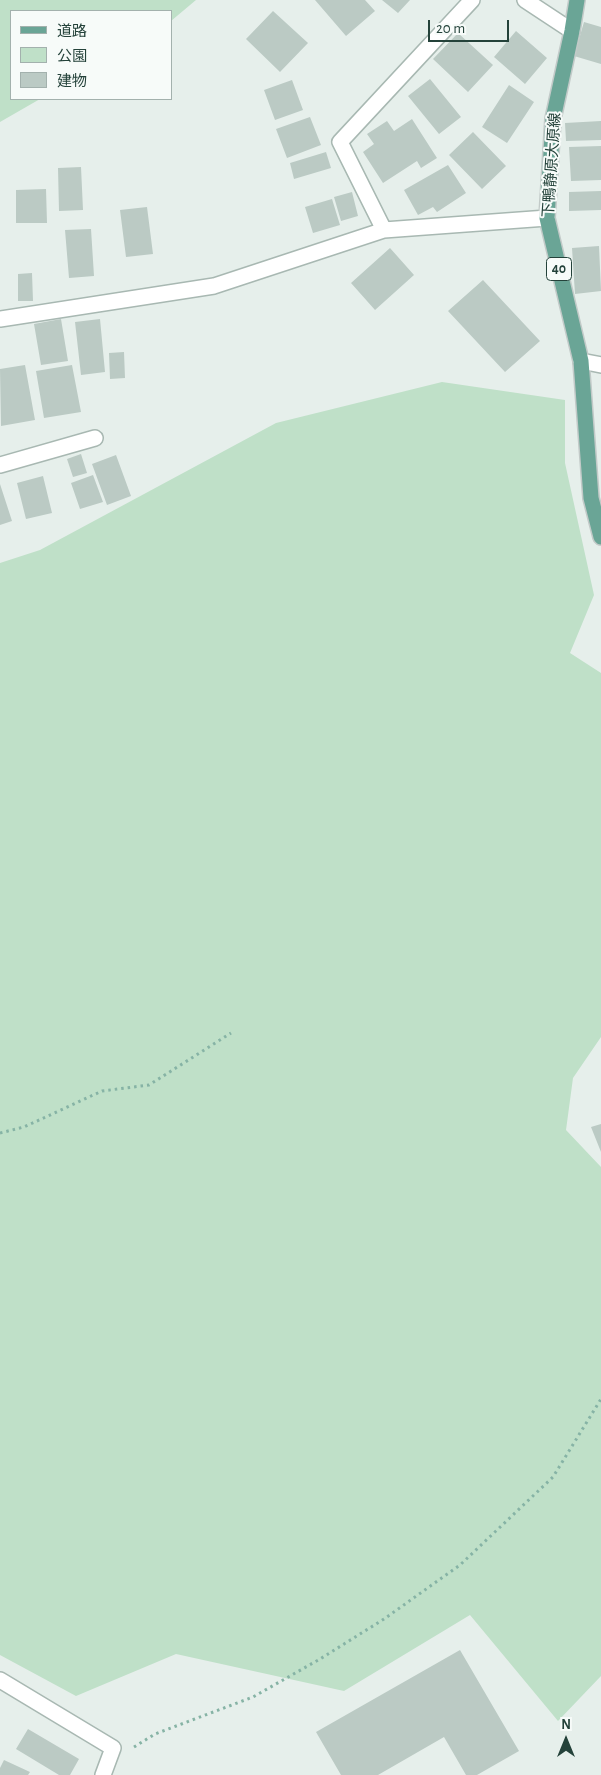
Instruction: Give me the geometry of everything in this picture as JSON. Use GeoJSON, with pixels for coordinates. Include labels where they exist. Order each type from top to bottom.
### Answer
{"type":"FeatureCollection","features":[{"type":"Feature","properties":{"kind":"main road","name":"下鴨静原大原線"},"geometry":{"type":"LineString","coordinates":[[577,0],[553,119],[547,218],[581,361],[591,498],[601,537]]}},
{"type":"Feature","properties":{"kind":"street"},"geometry":{"type":"LineString","coordinates":[[384,230],[340,142],[472,0]]}},
{"type":"Feature","properties":{"kind":"street"},"geometry":{"type":"LineString","coordinates":[[525,0],[572,31]]}},
{"type":"Feature","properties":{"kind":"street"},"geometry":{"type":"LineString","coordinates":[[0,319],[214,286],[384,230],[547,218]]}},
{"type":"Feature","properties":{"kind":"street"},"geometry":{"type":"LineString","coordinates":[[581,361],[601,365]]}},
{"type":"Feature","properties":{"kind":"street"},"geometry":{"type":"LineString","coordinates":[[0,465],[95,438]]}},
{"type":"Feature","properties":{"kind":"street"},"geometry":{"type":"LineString","coordinates":[[0,1680],[114,1748],[103,1775]]}},
{"type":"Feature","properties":{"kind":"path"},"geometry":{"type":"LineString","coordinates":[[0,1133],[24,1127],[102,1091],[149,1085],[230,1033]]}},
{"type":"Feature","properties":{"kind":"path"},"geometry":{"type":"LineString","coordinates":[[114,1748],[134,1747],[155,1734],[253,1697],[320,1659],[384,1619],[452,1570],[553,1477],[601,1399]]}},
{"type":"Feature","properties":{"kind":"green space"},"geometry":{"type":"Polygon","coordinates":[[[0,0],[196,0],[172,20],[172,10],[10,10],[10,100],[38,100],[0,122],[0,0]]]}},
{"type":"Feature","properties":{"kind":"green space"},"geometry":{"type":"Polygon","coordinates":[[[442,382],[565,400],[565,463],[594,595],[570,653],[601,673],[601,1037],[573,1078],[566,1130],[601,1167],[601,1676],[558,1721],[470,1615],[344,1691],[176,1654],[76,1696],[0,1655],[0,563],[40,550],[276,423],[442,382]]]}},
{"type":"Feature","properties":{"kind":"building"},"geometry":{"type":"Polygon","coordinates":[[[315,0],[365,0],[375,11],[346,36],[315,0]]]}},
{"type":"Feature","properties":{"kind":"building"},"geometry":{"type":"Polygon","coordinates":[[[382,0],[410,0],[398,13],[382,0]]]}},
{"type":"Feature","properties":{"kind":"building"},"geometry":{"type":"Polygon","coordinates":[[[273,11],[308,43],[280,72],[246,39],[273,11]]]}},
{"type":"Feature","properties":{"kind":"building"},"geometry":{"type":"Polygon","coordinates":[[[584,22],[601,27],[601,64],[574,56],[584,22]]]}},
{"type":"Feature","properties":{"kind":"building"},"geometry":{"type":"Polygon","coordinates":[[[516,31],[547,58],[525,84],[494,57],[516,31]]]}},
{"type":"Feature","properties":{"kind":"building"},"geometry":{"type":"Polygon","coordinates":[[[458,33],[493,65],[468,92],[433,59],[458,33]]]}},
{"type":"Feature","properties":{"kind":"building"},"geometry":{"type":"Polygon","coordinates":[[[430,79],[461,117],[439,134],[408,96],[430,79]]]}},
{"type":"Feature","properties":{"kind":"building"},"geometry":{"type":"Polygon","coordinates":[[[292,80],[303,110],[275,120],[264,90],[292,80]]]}},
{"type":"Feature","properties":{"kind":"building"},"geometry":{"type":"Polygon","coordinates":[[[509,85],[534,102],[507,143],[482,127],[509,85]]]}},
{"type":"Feature","properties":{"kind":"building"},"geometry":{"type":"Polygon","coordinates":[[[310,117],[321,145],[287,158],[276,129],[310,117]]]}},
{"type":"Feature","properties":{"kind":"building"},"geometry":{"type":"Polygon","coordinates":[[[412,119],[437,158],[421,168],[417,161],[383,183],[363,152],[374,144],[367,134],[387,121],[394,131],[412,119]]]}},
{"type":"Feature","properties":{"kind":"building"},"geometry":{"type":"Polygon","coordinates":[[[601,121],[601,140],[566,141],[565,123],[601,121]]]}},
{"type":"Feature","properties":{"kind":"building"},"geometry":{"type":"Polygon","coordinates":[[[473,132],[506,166],[482,189],[449,155],[473,132]]]}},
{"type":"Feature","properties":{"kind":"building"},"geometry":{"type":"Polygon","coordinates":[[[601,146],[601,180],[571,181],[569,147],[601,146]]]}},
{"type":"Feature","properties":{"kind":"building"},"geometry":{"type":"Polygon","coordinates":[[[326,152],[331,168],[294,179],[290,163],[326,152]]]}},
{"type":"Feature","properties":{"kind":"building"},"geometry":{"type":"Polygon","coordinates":[[[448,165],[466,193],[437,212],[433,207],[418,215],[404,190],[448,165]]]}},
{"type":"Feature","properties":{"kind":"building"},"geometry":{"type":"Polygon","coordinates":[[[81,167],[83,210],[59,211],[58,168],[81,167]]]}},
{"type":"Feature","properties":{"kind":"building"},"geometry":{"type":"Polygon","coordinates":[[[46,189],[47,223],[16,223],[16,190],[46,189]]]}},
{"type":"Feature","properties":{"kind":"building"},"geometry":{"type":"Polygon","coordinates":[[[601,191],[601,210],[569,211],[569,192],[601,191]]]}},
{"type":"Feature","properties":{"kind":"building"},"geometry":{"type":"Polygon","coordinates":[[[352,192],[358,216],[341,221],[334,197],[352,192]]]}},
{"type":"Feature","properties":{"kind":"building"},"geometry":{"type":"Polygon","coordinates":[[[332,199],[340,225],[313,233],[305,207],[332,199]]]}},
{"type":"Feature","properties":{"kind":"building"},"geometry":{"type":"Polygon","coordinates":[[[147,207],[153,254],[126,257],[120,210],[147,207]]]}},
{"type":"Feature","properties":{"kind":"building"},"geometry":{"type":"Polygon","coordinates":[[[91,229],[94,276],[69,278],[65,230],[91,229]]]}},
{"type":"Feature","properties":{"kind":"building"},"geometry":{"type":"Polygon","coordinates":[[[599,246],[601,291],[575,294],[572,248],[599,246]]]}},
{"type":"Feature","properties":{"kind":"building"},"geometry":{"type":"Polygon","coordinates":[[[390,248],[414,275],[375,310],[351,283],[390,248]]]}},
{"type":"Feature","properties":{"kind":"building"},"geometry":{"type":"Polygon","coordinates":[[[32,273],[33,301],[18,301],[18,274],[32,273]]]}},
{"type":"Feature","properties":{"kind":"building"},"geometry":{"type":"Polygon","coordinates":[[[483,280],[540,341],[505,372],[448,311],[483,280]]]}},
{"type":"Feature","properties":{"kind":"building"},"geometry":{"type":"Polygon","coordinates":[[[61,319],[68,361],[41,365],[34,324],[61,319]]]}},
{"type":"Feature","properties":{"kind":"building"},"geometry":{"type":"Polygon","coordinates":[[[100,319],[105,372],[81,375],[75,322],[100,319]]]}},
{"type":"Feature","properties":{"kind":"building"},"geometry":{"type":"Polygon","coordinates":[[[124,352],[125,378],[110,379],[109,353],[124,352]]]}},
{"type":"Feature","properties":{"kind":"building"},"geometry":{"type":"Polygon","coordinates":[[[25,365],[35,420],[1,426],[0,369],[25,365]]]}},
{"type":"Feature","properties":{"kind":"building"},"geometry":{"type":"Polygon","coordinates":[[[72,365],[81,412],[44,418],[36,371],[72,365]]]}},
{"type":"Feature","properties":{"kind":"building"},"geometry":{"type":"Polygon","coordinates":[[[81,454],[87,473],[73,477],[67,459],[81,454]]]}},
{"type":"Feature","properties":{"kind":"building"},"geometry":{"type":"Polygon","coordinates":[[[116,455],[131,496],[107,505],[92,464],[116,455]]]}},
{"type":"Feature","properties":{"kind":"building"},"geometry":{"type":"Polygon","coordinates":[[[93,475],[103,502],[80,509],[71,483],[93,475]]]}},
{"type":"Feature","properties":{"kind":"building"},"geometry":{"type":"Polygon","coordinates":[[[43,476],[52,513],[26,519],[17,483],[43,476]]]}},
{"type":"Feature","properties":{"kind":"building"},"geometry":{"type":"Polygon","coordinates":[[[0,484],[12,521],[0,525],[0,484]]]}},
{"type":"Feature","properties":{"kind":"building"},"geometry":{"type":"Polygon","coordinates":[[[601,1124],[601,1152],[591,1127],[601,1124]]]}},
{"type":"Feature","properties":{"kind":"building"},"geometry":{"type":"Polygon","coordinates":[[[460,1650],[519,1751],[477,1775],[466,1775],[444,1737],[378,1775],[341,1775],[316,1732],[460,1650]]]}},
{"type":"Feature","properties":{"kind":"building"},"geometry":{"type":"Polygon","coordinates":[[[28,1729],[79,1759],[70,1775],[59,1775],[16,1749],[28,1729]]]}},
{"type":"Feature","properties":{"kind":"building"},"geometry":{"type":"Polygon","coordinates":[[[4,1760],[30,1772],[28,1775],[0,1775],[0,1768],[4,1760]]]}}]}
